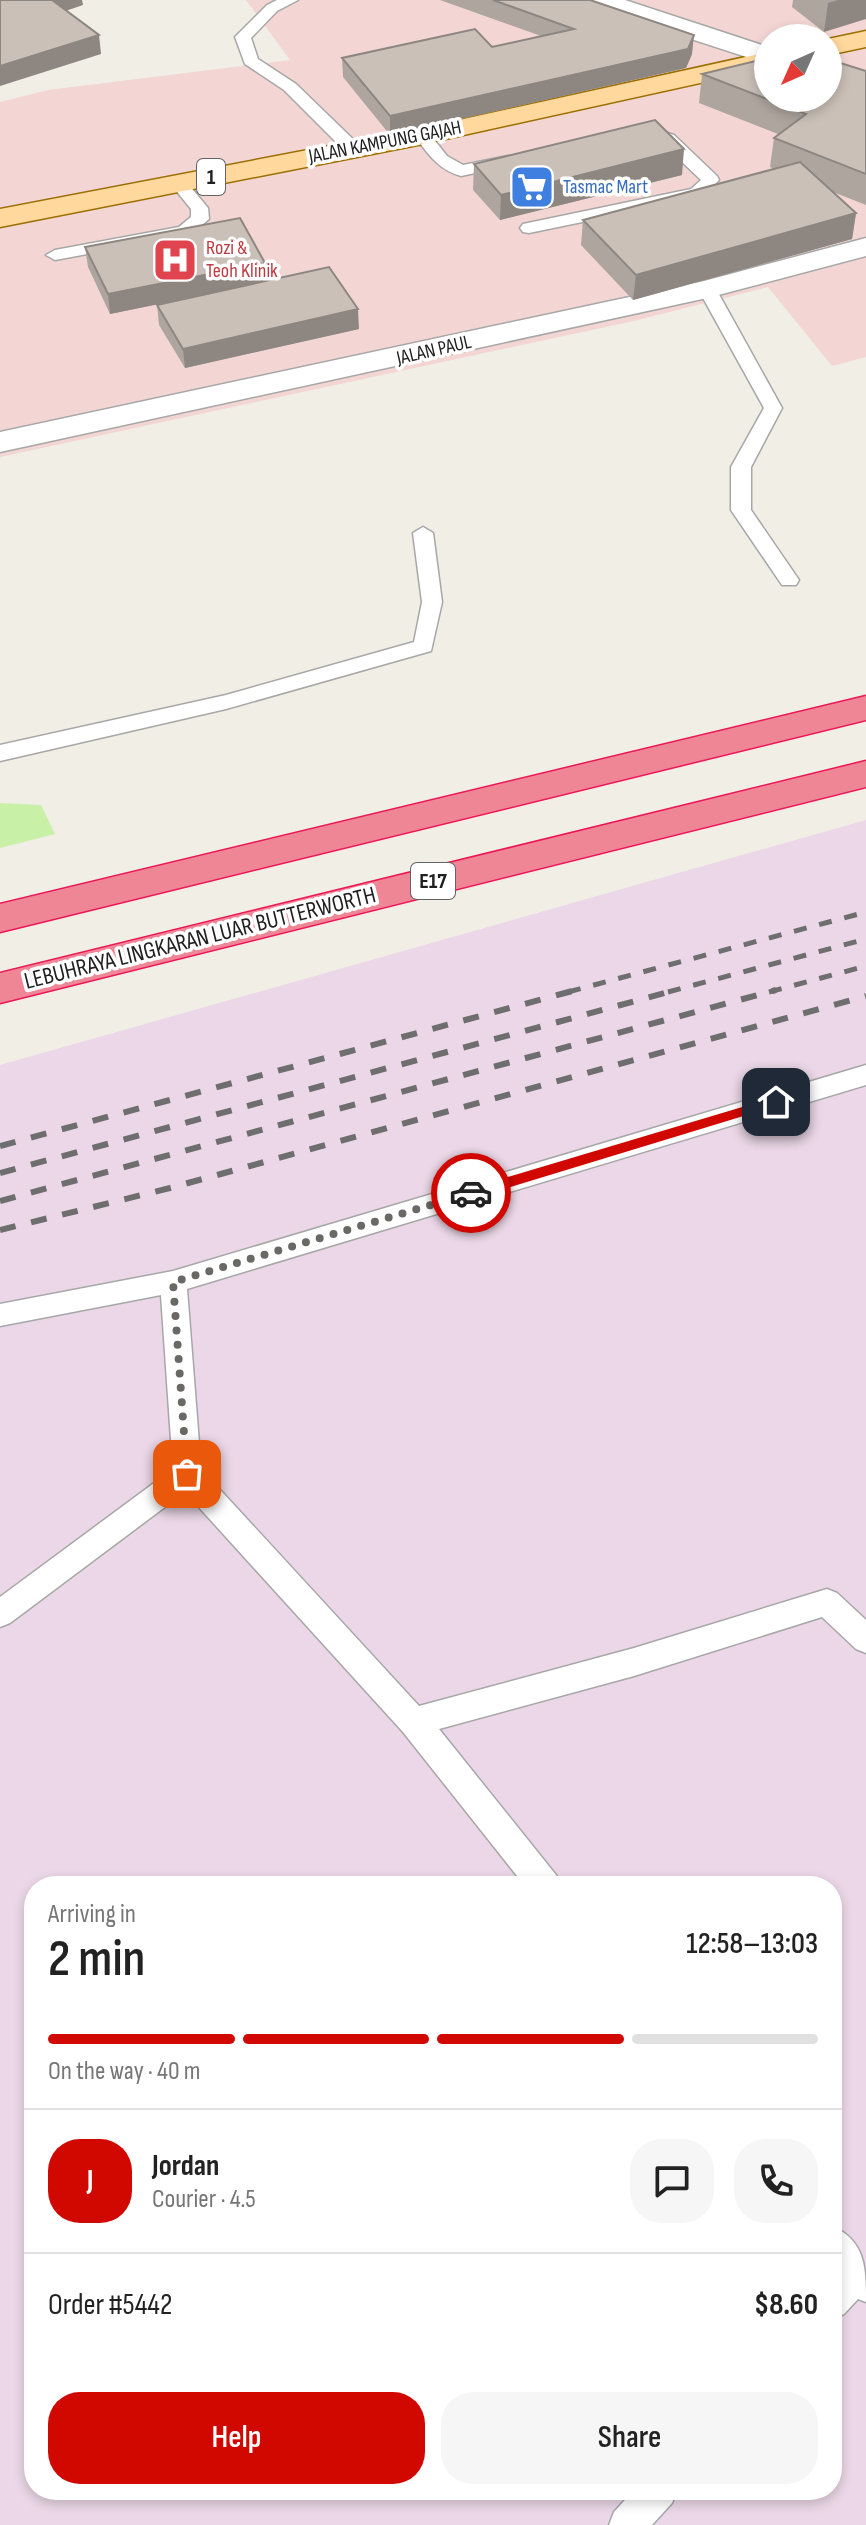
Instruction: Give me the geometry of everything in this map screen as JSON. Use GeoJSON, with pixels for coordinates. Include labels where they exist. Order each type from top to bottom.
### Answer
{"type":"FeatureCollection","features":[{"type":"Feature","properties":{"kind":"highway"},"geometry":{"type":"LineString","coordinates":[[0,918],[866,708]]}},
{"type":"Feature","properties":{"kind":"highway","name":"LEBUHRAYA LINGKARAN LUAR BUTTERWORTH"},"geometry":{"type":"LineString","coordinates":[[0,988],[866,774]]}},
{"type":"Feature","properties":{"kind":"main road"},"geometry":{"type":"LineString","coordinates":[[842,44],[866,39]]}},
{"type":"Feature","properties":{"kind":"main road","name":"JALAN KAMPUNG GAJAH"},"geometry":{"type":"LineString","coordinates":[[0,218],[423,136],[754,61]]}},
{"type":"Feature","properties":{"kind":"street"},"geometry":{"type":"LineString","coordinates":[[599,0],[754,53]]}},
{"type":"Feature","properties":{"kind":"street","name":"JALAN PAUL"},"geometry":{"type":"LineString","coordinates":[[0,442],[707,289],[866,247]]}},
{"type":"Feature","properties":{"kind":"lane"},"geometry":{"type":"LineString","coordinates":[[290,0],[272,8],[243,37],[251,61],[290,87],[353,149]]}},
{"type":"Feature","properties":{"kind":"lane"},"geometry":{"type":"LineString","coordinates":[[529,228],[697,193],[711,180],[668,139],[646,131],[630,134]]}},
{"type":"Feature","properties":{"kind":"lane"},"geometry":{"type":"LineString","coordinates":[[423,136],[441,160],[461,171],[523,158]]}},
{"type":"Feature","properties":{"kind":"lane"},"geometry":{"type":"LineString","coordinates":[[55,255],[184,231],[200,219],[199,208],[178,183]]}},
{"type":"Feature","properties":{"kind":"lane"},"geometry":{"type":"LineString","coordinates":[[707,289],[773,408],[741,467],[741,510],[789,580]]}},
{"type":"Feature","properties":{"kind":"lane"},"geometry":{"type":"LineString","coordinates":[[0,753],[226,702],[424,646],[432,602],[423,533]]}},
{"type":"Feature","properties":{"kind":"lane"},"geometry":{"type":"LineString","coordinates":[[0,1315],[173,1282],[866,1075]]}},
{"type":"Feature","properties":{"kind":"lane"},"geometry":{"type":"LineString","coordinates":[[173,1282],[187,1474],[414,1722],[537,1876]]}},
{"type":"Feature","properties":{"kind":"lane"},"geometry":{"type":"LineString","coordinates":[[0,1614],[187,1474]]}},
{"type":"Feature","properties":{"kind":"lane"},"geometry":{"type":"LineString","coordinates":[[414,1722],[634,1662],[827,1602],[866,1639]]}},
{"type":"Feature","properties":{"kind":"lane"},"geometry":{"type":"LineString","coordinates":[[842,2256],[861,2280],[842,2294]]}},
{"type":"Feature","properties":{"kind":"lane"},"geometry":{"type":"LineString","coordinates":[[627,2525],[650,2500]]}},
{"type":"Feature","properties":{"kind":"shaded area"},"geometry":{"type":"Polygon","coordinates":[[[246,0],[866,0],[866,357],[832,366],[768,287],[634,321],[0,457],[0,102],[48,90],[290,60],[246,0]]]}},
{"type":"Feature","properties":{"kind":"shaded area"},"geometry":{"type":"Polygon","coordinates":[[[866,820],[866,2525],[0,2525],[0,1065],[866,820]]]}},
{"type":"Feature","properties":{"kind":"green space"},"geometry":{"type":"Polygon","coordinates":[[[0,803],[41,805],[55,834],[0,848],[0,803]]]}},
{"type":"Feature","properties":{"kind":"building"},"geometry":{"type":"Polygon","coordinates":[[[0,0],[52,0],[99,35],[0,66],[0,0]]]}},
{"type":"Feature","properties":{"kind":"building"},"geometry":{"type":"Polygon","coordinates":[[[493,0],[590,0],[694,35],[688,49],[390,116],[342,58],[475,29],[492,47],[574,29],[493,0]]]}},
{"type":"Feature","properties":{"kind":"building"},"geometry":{"type":"Polygon","coordinates":[[[754,61],[754,94],[702,74],[754,61]]]}},
{"type":"Feature","properties":{"kind":"building"},"geometry":{"type":"Polygon","coordinates":[[[842,63],[866,71],[866,174],[774,138],[806,114],[801,112],[842,112],[842,63]]]}},
{"type":"Feature","properties":{"kind":"building"},"geometry":{"type":"Polygon","coordinates":[[[655,120],[684,149],[501,195],[474,164],[655,120]]]}},
{"type":"Feature","properties":{"kind":"building"},"geometry":{"type":"Polygon","coordinates":[[[800,162],[856,213],[636,275],[583,220],[800,162]]]}},
{"type":"Feature","properties":{"kind":"building"},"geometry":{"type":"Polygon","coordinates":[[[240,218],[265,263],[108,294],[85,247],[240,218]]]}},
{"type":"Feature","properties":{"kind":"building"},"geometry":{"type":"Polygon","coordinates":[[[329,267],[358,309],[183,349],[157,305],[329,267]]]}},
{"type":"Feature","properties":{"kind":"railway"},"geometry":{"type":"LineString","coordinates":[[568,992],[866,912]]}},
{"type":"Feature","properties":{"kind":"railway"},"geometry":{"type":"LineString","coordinates":[[668,992],[866,939]]}},
{"type":"Feature","properties":{"kind":"railway"},"geometry":{"type":"LineString","coordinates":[[769,992],[866,966]]}},
{"type":"Feature","properties":{"kind":"railway"},"geometry":{"type":"LineString","coordinates":[[0,1146],[576,990]]}},
{"type":"Feature","properties":{"kind":"railway"},"geometry":{"type":"LineString","coordinates":[[0,1173],[676,990]]}},
{"type":"Feature","properties":{"kind":"railway"},"geometry":{"type":"LineString","coordinates":[[0,1201],[776,990]]}},
{"type":"Feature","properties":{"kind":"railway"},"geometry":{"type":"LineString","coordinates":[[0,1230],[170,1188],[866,996]]}},
{"type":"Feature","properties":{"kind":"way so far"},"geometry":{"type":"LineString","coordinates":[[187,1474],[173,1282],[471,1193]]}},
{"type":"Feature","properties":{"kind":"place","name":"Tasmac Mart"},"geometry":{"type":"Point","coordinates":[532,187]}},
{"type":"Feature","properties":{"kind":"place","name":"Rozi & Teoh Klinik"},"geometry":{"type":"Point","coordinates":[175,260]}},
{"type":"Feature","properties":{"kind":"route"},"geometry":{"type":"LineString","coordinates":[[471,1193],[776,1102]]}}]}
